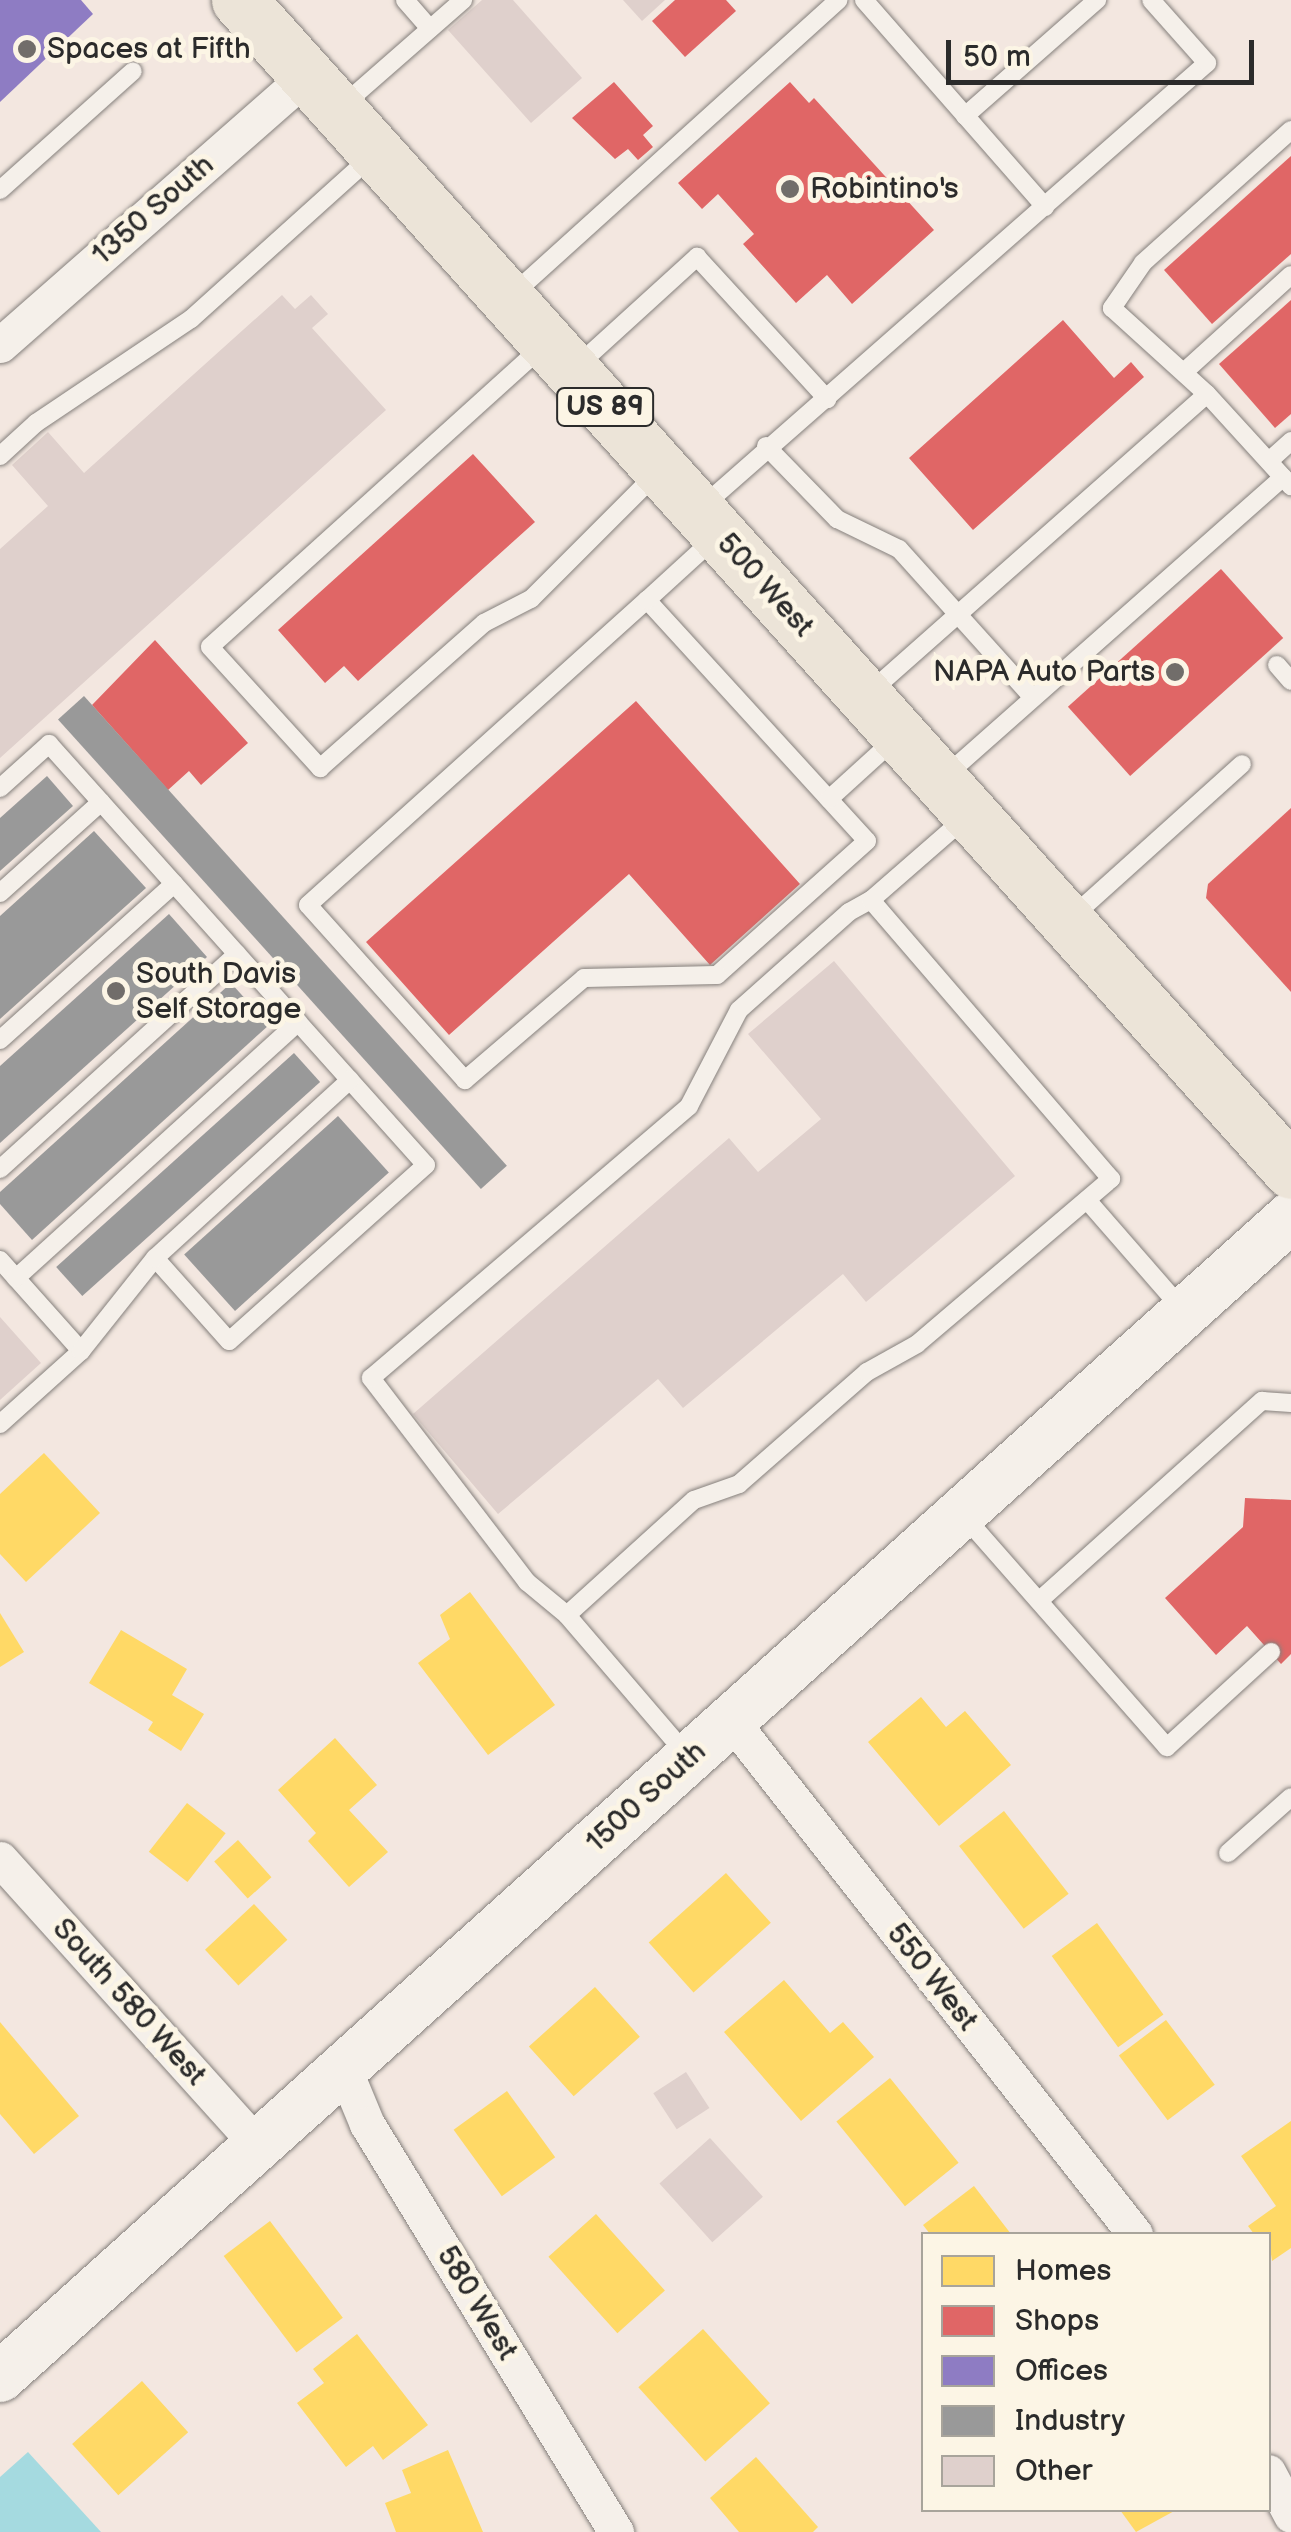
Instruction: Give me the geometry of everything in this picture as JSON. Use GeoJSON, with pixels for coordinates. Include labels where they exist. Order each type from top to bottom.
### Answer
{"type":"FeatureCollection","features":[{"type":"Feature","properties":{"kind":"main road","name":"500 West"},"geometry":{"type":"LineString","coordinates":[[239,0],[1291,1171]]}},
{"type":"Feature","properties":{"kind":"street","name":"1350 South"},"geometry":{"type":"LineString","coordinates":[[0,345],[322,93]]}},
{"type":"Feature","properties":{"kind":"street","name":"1500 South"},"geometry":{"type":"LineString","coordinates":[[0,2378],[730,1719],[1187,1315],[1291,1217]]}},
{"type":"Feature","properties":{"kind":"street","name":"550 West"},"geometry":{"type":"LineString","coordinates":[[730,1719],[1132,2232]]}},
{"type":"Feature","properties":{"kind":"street","name":"South 580 West"},"geometry":{"type":"LineString","coordinates":[[0,1858],[258,2146]]}},
{"type":"Feature","properties":{"kind":"street","name":"580 West"},"geometry":{"type":"LineString","coordinates":[[344,2071],[367,2124],[616,2532]]}},
{"type":"Feature","properties":{"kind":"street"},"geometry":{"type":"LineString","coordinates":[[1271,2478],[1291,2515]]}},
{"type":"Feature","properties":{"kind":"lane"},"geometry":{"type":"LineString","coordinates":[[405,0],[430,29]]}},
{"type":"Feature","properties":{"kind":"lane"},"geometry":{"type":"LineString","coordinates":[[322,93],[430,29],[463,0]]}},
{"type":"Feature","properties":{"kind":"lane"},"geometry":{"type":"LineString","coordinates":[[508,298],[838,0]]}},
{"type":"Feature","properties":{"kind":"lane"},"geometry":{"type":"LineString","coordinates":[[864,0],[1044,207]]}},
{"type":"Feature","properties":{"kind":"lane"},"geometry":{"type":"LineString","coordinates":[[966,116],[1096,0]]}},
{"type":"Feature","properties":{"kind":"lane"},"geometry":{"type":"LineString","coordinates":[[647,600],[866,842],[717,975],[584,978],[466,1080],[308,905],[647,600],[766,446],[827,399],[1207,62],[1151,0]]}},
{"type":"Feature","properties":{"kind":"lane"},"geometry":{"type":"LineString","coordinates":[[0,190],[133,72]]}},
{"type":"Feature","properties":{"kind":"lane"},"geometry":{"type":"LineString","coordinates":[[689,1758],[567,1615],[526,1582],[372,1378],[689,1106],[739,1010],[848,912],[871,900],[1032,698],[1287,481],[1207,394],[1112,308],[1144,263],[1291,130]]}},
{"type":"Feature","properties":{"kind":"lane"},"geometry":{"type":"LineString","coordinates":[[0,456],[36,423],[191,319],[376,152]]}},
{"type":"Feature","properties":{"kind":"lane"},"geometry":{"type":"LineString","coordinates":[[660,469],[531,599],[484,623],[320,768],[210,647],[560,357],[697,256],[827,399]]}},
{"type":"Feature","properties":{"kind":"lane"},"geometry":{"type":"LineString","coordinates":[[1184,372],[1291,275]]}},
{"type":"Feature","properties":{"kind":"lane"},"geometry":{"type":"LineString","coordinates":[[829,800],[882,716],[958,614],[1207,394]]}},
{"type":"Feature","properties":{"kind":"lane"},"geometry":{"type":"LineString","coordinates":[[1269,461],[1291,441]]}},
{"type":"Feature","properties":{"kind":"lane"},"geometry":{"type":"LineString","coordinates":[[766,446],[836,518],[900,549],[1032,698]]}},
{"type":"Feature","properties":{"kind":"lane"},"geometry":{"type":"LineString","coordinates":[[1277,665],[1291,682]]}},
{"type":"Feature","properties":{"kind":"lane"},"geometry":{"type":"LineString","coordinates":[[0,788],[48,744],[426,1165],[229,1341],[154,1258]]}},
{"type":"Feature","properties":{"kind":"lane"},"geometry":{"type":"LineString","coordinates":[[1068,922],[1242,764]]}},
{"type":"Feature","properties":{"kind":"lane"},"geometry":{"type":"LineString","coordinates":[[0,892],[100,802]]}},
{"type":"Feature","properties":{"kind":"lane"},"geometry":{"type":"LineString","coordinates":[[0,1040],[174,884]]}},
{"type":"Feature","properties":{"kind":"lane"},"geometry":{"type":"LineString","coordinates":[[567,1615],[694,1500],[739,1484],[867,1372],[918,1344],[1111,1179],[871,900]]}},
{"type":"Feature","properties":{"kind":"lane"},"geometry":{"type":"LineString","coordinates":[[0,1169],[237,954]]}},
{"type":"Feature","properties":{"kind":"lane"},"geometry":{"type":"LineString","coordinates":[[16,1278],[298,1022]]}},
{"type":"Feature","properties":{"kind":"lane"},"geometry":{"type":"LineString","coordinates":[[0,1424],[81,1350],[154,1258],[350,1080]]}},
{"type":"Feature","properties":{"kind":"lane"},"geometry":{"type":"LineString","coordinates":[[1088,1200],[1187,1315]]}},
{"type":"Feature","properties":{"kind":"lane"},"geometry":{"type":"LineString","coordinates":[[0,1260],[81,1350]]}},
{"type":"Feature","properties":{"kind":"lane"},"geometry":{"type":"LineString","coordinates":[[1041,1599],[1262,1401],[1291,1403]]}},
{"type":"Feature","properties":{"kind":"lane"},"geometry":{"type":"LineString","coordinates":[[962,1513],[1167,1747],[1271,1652]]}},
{"type":"Feature","properties":{"kind":"lane"},"geometry":{"type":"LineString","coordinates":[[1228,1853],[1291,1796]]}},
{"type":"Feature","properties":{"kind":"water"},"geometry":{"type":"Polygon","coordinates":[[[28,2452],[101,2532],[0,2532],[0,2477],[28,2452]]]}},
{"type":"Feature","properties":{"kind":"building: Homes"},"geometry":{"type":"Polygon","coordinates":[[[44,1453],[100,1513],[26,1582],[0,1554],[0,1494],[44,1453]]]}},
{"type":"Feature","properties":{"kind":"building: Homes"},"geometry":{"type":"Polygon","coordinates":[[[470,1592],[555,1705],[488,1755],[418,1663],[450,1639],[440,1615],[470,1592]]]}},
{"type":"Feature","properties":{"kind":"building: Homes"},"geometry":{"type":"Polygon","coordinates":[[[0,1613],[24,1652],[0,1667],[0,1613]]]}},
{"type":"Feature","properties":{"kind":"building: Homes"},"geometry":{"type":"Polygon","coordinates":[[[121,1630],[187,1669],[172,1695],[204,1714],[181,1751],[148,1730],[153,1722],[89,1683],[121,1630]]]}},
{"type":"Feature","properties":{"kind":"building: Homes"},"geometry":{"type":"Polygon","coordinates":[[[921,1697],[946,1727],[965,1711],[1011,1765],[939,1826],[868,1742],[921,1697]]]}},
{"type":"Feature","properties":{"kind":"building: Homes"},"geometry":{"type":"Polygon","coordinates":[[[335,1738],[377,1785],[349,1810],[388,1852],[349,1887],[308,1841],[316,1833],[278,1790],[335,1738]]]}},
{"type":"Feature","properties":{"kind":"building: Homes"},"geometry":{"type":"Polygon","coordinates":[[[187,1803],[226,1833],[187,1882],[149,1852],[187,1803]]]}},
{"type":"Feature","properties":{"kind":"building: Homes"},"geometry":{"type":"Polygon","coordinates":[[[1004,1811],[1069,1894],[1024,1929],[959,1846],[1004,1811]]]}},
{"type":"Feature","properties":{"kind":"building: Homes"},"geometry":{"type":"Polygon","coordinates":[[[238,1840],[271,1877],[248,1899],[214,1861],[238,1840]]]}},
{"type":"Feature","properties":{"kind":"building: Homes"},"geometry":{"type":"Polygon","coordinates":[[[726,1873],[771,1923],[694,1992],[649,1943],[726,1873]]]}},
{"type":"Feature","properties":{"kind":"building: Homes"},"geometry":{"type":"Polygon","coordinates":[[[254,1904],[287,1940],[238,1986],[205,1950],[254,1904]]]}},
{"type":"Feature","properties":{"kind":"building: Homes"},"geometry":{"type":"Polygon","coordinates":[[[1097,1923],[1163,2014],[1118,2047],[1052,1956],[1097,1923]]]}},
{"type":"Feature","properties":{"kind":"building: Homes"},"geometry":{"type":"Polygon","coordinates":[[[784,1980],[830,2033],[843,2022],[874,2057],[801,2121],[724,2032],[784,1980]]]}},
{"type":"Feature","properties":{"kind":"building: Homes"},"geometry":{"type":"Polygon","coordinates":[[[595,1987],[640,2037],[574,2096],[529,2047],[595,1987]]]}},
{"type":"Feature","properties":{"kind":"building: Homes"},"geometry":{"type":"Polygon","coordinates":[[[1166,2020],[1215,2085],[1168,2120],[1119,2056],[1166,2020]]]}},
{"type":"Feature","properties":{"kind":"building: Homes"},"geometry":{"type":"Polygon","coordinates":[[[0,2022],[79,2116],[34,2154],[0,2114],[0,2022]]]}},
{"type":"Feature","properties":{"kind":"building: Homes"},"geometry":{"type":"Polygon","coordinates":[[[890,2078],[959,2163],[905,2206],[836,2121],[890,2078]]]}},
{"type":"Feature","properties":{"kind":"building: Homes"},"geometry":{"type":"Polygon","coordinates":[[[507,2091],[555,2157],[502,2196],[454,2130],[507,2091]]]}},
{"type":"Feature","properties":{"kind":"building: Homes"},"geometry":{"type":"Polygon","coordinates":[[[1291,2121],[1291,2248],[1272,2261],[1271,2232],[1252,2232],[1248,2226],[1276,2206],[1241,2156],[1291,2121]]]}},
{"type":"Feature","properties":{"kind":"building: Homes"},"geometry":{"type":"Polygon","coordinates":[[[974,2186],[1009,2232],[928,2232],[923,2225],[974,2186]]]}},
{"type":"Feature","properties":{"kind":"building: Homes"},"geometry":{"type":"Polygon","coordinates":[[[596,2214],[665,2291],[617,2333],[548,2257],[596,2214]]]}},
{"type":"Feature","properties":{"kind":"building: Homes"},"geometry":{"type":"Polygon","coordinates":[[[270,2221],[343,2318],[296,2353],[224,2256],[270,2221]]]}},
{"type":"Feature","properties":{"kind":"building: Homes"},"geometry":{"type":"Polygon","coordinates":[[[703,2329],[770,2403],[705,2462],[638,2387],[703,2329]]]}},
{"type":"Feature","properties":{"kind":"building: Homes"},"geometry":{"type":"Polygon","coordinates":[[[357,2334],[428,2425],[383,2460],[373,2446],[346,2467],[297,2403],[324,2383],[313,2369],[357,2334]]]}},
{"type":"Feature","properties":{"kind":"building: Homes"},"geometry":{"type":"Polygon","coordinates":[[[142,2381],[188,2432],[118,2495],[72,2444],[142,2381]]]}},
{"type":"Feature","properties":{"kind":"building: Homes"},"geometry":{"type":"Polygon","coordinates":[[[448,2450],[483,2532],[396,2532],[385,2503],[411,2493],[402,2470],[448,2450]]]}},
{"type":"Feature","properties":{"kind":"building: Homes"},"geometry":{"type":"Polygon","coordinates":[[[756,2457],[818,2527],[813,2532],[739,2532],[710,2498],[756,2457]]]}},
{"type":"Feature","properties":{"kind":"building: Homes"},"geometry":{"type":"Polygon","coordinates":[[[1121,2512],[1172,2512],[1136,2532],[1121,2512]]]}},
{"type":"Feature","properties":{"kind":"building: Shops"},"geometry":{"type":"Polygon","coordinates":[[[675,0],[726,0],[736,11],[685,57],[652,21],[675,0]]]}},
{"type":"Feature","properties":{"kind":"building: Shops"},"geometry":{"type":"Polygon","coordinates":[[[614,82],[653,126],[643,135],[653,147],[638,160],[628,149],[615,159],[572,118],[614,82]]]}},
{"type":"Feature","properties":{"kind":"building: Shops","name":"Robintino's"},"geometry":{"type":"Polygon","coordinates":[[[790,82],[809,103],[814,98],[934,230],[852,304],[827,275],[796,303],[743,244],[754,234],[718,194],[702,209],[678,183],[790,82]]]}},
{"type":"Feature","properties":{"kind":"building: Shops"},"geometry":{"type":"Polygon","coordinates":[[[1291,156],[1291,254],[1212,324],[1164,270],[1291,156]]]}},
{"type":"Feature","properties":{"kind":"building: Shops"},"geometry":{"type":"Polygon","coordinates":[[[1291,300],[1291,414],[1275,428],[1219,364],[1291,300]]]}},
{"type":"Feature","properties":{"kind":"building: Shops"},"geometry":{"type":"Polygon","coordinates":[[[1063,320],[1114,378],[1131,362],[1144,377],[973,530],[909,458],[1063,320]]]}},
{"type":"Feature","properties":{"kind":"building: Shops"},"geometry":{"type":"Polygon","coordinates":[[[473,454],[535,522],[358,681],[344,666],[325,683],[278,630],[473,454]]]}},
{"type":"Feature","properties":{"kind":"building: Shops","name":"NAPA Auto Parts"},"geometry":{"type":"Polygon","coordinates":[[[1221,569],[1283,638],[1130,776],[1068,707],[1221,569]]]}},
{"type":"Feature","properties":{"kind":"building: Shops"},"geometry":{"type":"Polygon","coordinates":[[[155,640],[248,743],[201,785],[189,771],[168,790],[92,705],[155,640]]]}},
{"type":"Feature","properties":{"kind":"building: Shops"},"geometry":{"type":"Polygon","coordinates":[[[636,701],[800,884],[710,965],[629,874],[449,1035],[366,942],[636,701]]]}},
{"type":"Feature","properties":{"kind":"building: Shops"},"geometry":{"type":"Polygon","coordinates":[[[1291,808],[1291,992],[1206,898],[1208,884],[1291,808]]]}},
{"type":"Feature","properties":{"kind":"building: Shops"},"geometry":{"type":"Polygon","coordinates":[[[1245,1498],[1291,1500],[1291,1654],[1281,1664],[1247,1626],[1216,1655],[1165,1598],[1243,1527],[1245,1498]]]}},
{"type":"Feature","properties":{"kind":"building: Offices","name":"Spaces at Fifth"},"geometry":{"type":"Polygon","coordinates":[[[0,0],[81,0],[93,14],[0,102],[0,0]]]}},
{"type":"Feature","properties":{"kind":"building: Industry"},"geometry":{"type":"Polygon","coordinates":[[[84,696],[507,1166],[481,1189],[58,719],[84,696]]]}},
{"type":"Feature","properties":{"kind":"building: Industry"},"geometry":{"type":"Polygon","coordinates":[[[47,776],[73,806],[0,871],[0,818],[47,776]]]}},
{"type":"Feature","properties":{"kind":"building: Industry"},"geometry":{"type":"Polygon","coordinates":[[[94,831],[146,888],[0,1019],[0,916],[94,831]]]}},
{"type":"Feature","properties":{"kind":"building: Industry"},"geometry":{"type":"Polygon","coordinates":[[[169,914],[207,957],[0,1143],[0,1066],[169,914]]]}},
{"type":"Feature","properties":{"kind":"building: Industry"},"geometry":{"type":"Polygon","coordinates":[[[231,983],[269,1025],[32,1240],[0,1204],[0,1192],[231,983]]]}},
{"type":"Feature","properties":{"kind":"building: Industry"},"geometry":{"type":"Polygon","coordinates":[[[294,1053],[320,1082],[82,1296],[56,1267],[294,1053]]]}},
{"type":"Feature","properties":{"kind":"building: Industry"},"geometry":{"type":"Polygon","coordinates":[[[338,1116],[389,1172],[235,1311],[184,1255],[338,1116]]]}},
{"type":"Feature","properties":{"kind":"building: Other"},"geometry":{"type":"Polygon","coordinates":[[[482,0],[513,0],[582,78],[531,123],[448,30],[482,0]]]}},
{"type":"Feature","properties":{"kind":"building: Other"},"geometry":{"type":"Polygon","coordinates":[[[623,0],[665,0],[642,21],[623,0]]]}},
{"type":"Feature","properties":{"kind":"building: Other"},"geometry":{"type":"Polygon","coordinates":[[[282,295],[295,309],[311,295],[328,314],[312,328],[386,410],[0,758],[0,549],[48,506],[12,465],[48,432],[84,473],[282,295]]]}},
{"type":"Feature","properties":{"kind":"building: Other"},"geometry":{"type":"Polygon","coordinates":[[[834,961],[1015,1176],[866,1302],[843,1274],[683,1408],[658,1379],[498,1514],[413,1414],[729,1138],[758,1172],[821,1119],[748,1034],[834,961]]]}},
{"type":"Feature","properties":{"kind":"building: Other"},"geometry":{"type":"Polygon","coordinates":[[[0,1317],[41,1363],[0,1400],[0,1317]]]}},
{"type":"Feature","properties":{"kind":"building: Other"},"geometry":{"type":"Polygon","coordinates":[[[686,2072],[709,2108],[677,2129],[653,2093],[686,2072]]]}},
{"type":"Feature","properties":{"kind":"building: Other"},"geometry":{"type":"Polygon","coordinates":[[[710,2138],[763,2197],[712,2242],[659,2184],[710,2138]]]}},
{"type":"Feature","properties":{"kind":"place","name":"Spaces at Fifth"},"geometry":{"type":"Point","coordinates":[27,49]}},
{"type":"Feature","properties":{"kind":"place","name":"Robintino's"},"geometry":{"type":"Point","coordinates":[790,189]}},
{"type":"Feature","properties":{"kind":"place","name":"NAPA Auto Parts"},"geometry":{"type":"Point","coordinates":[1175,672]}},
{"type":"Feature","properties":{"kind":"place","name":"South Davis Self Storage"},"geometry":{"type":"Point","coordinates":[116,991]}}]}
